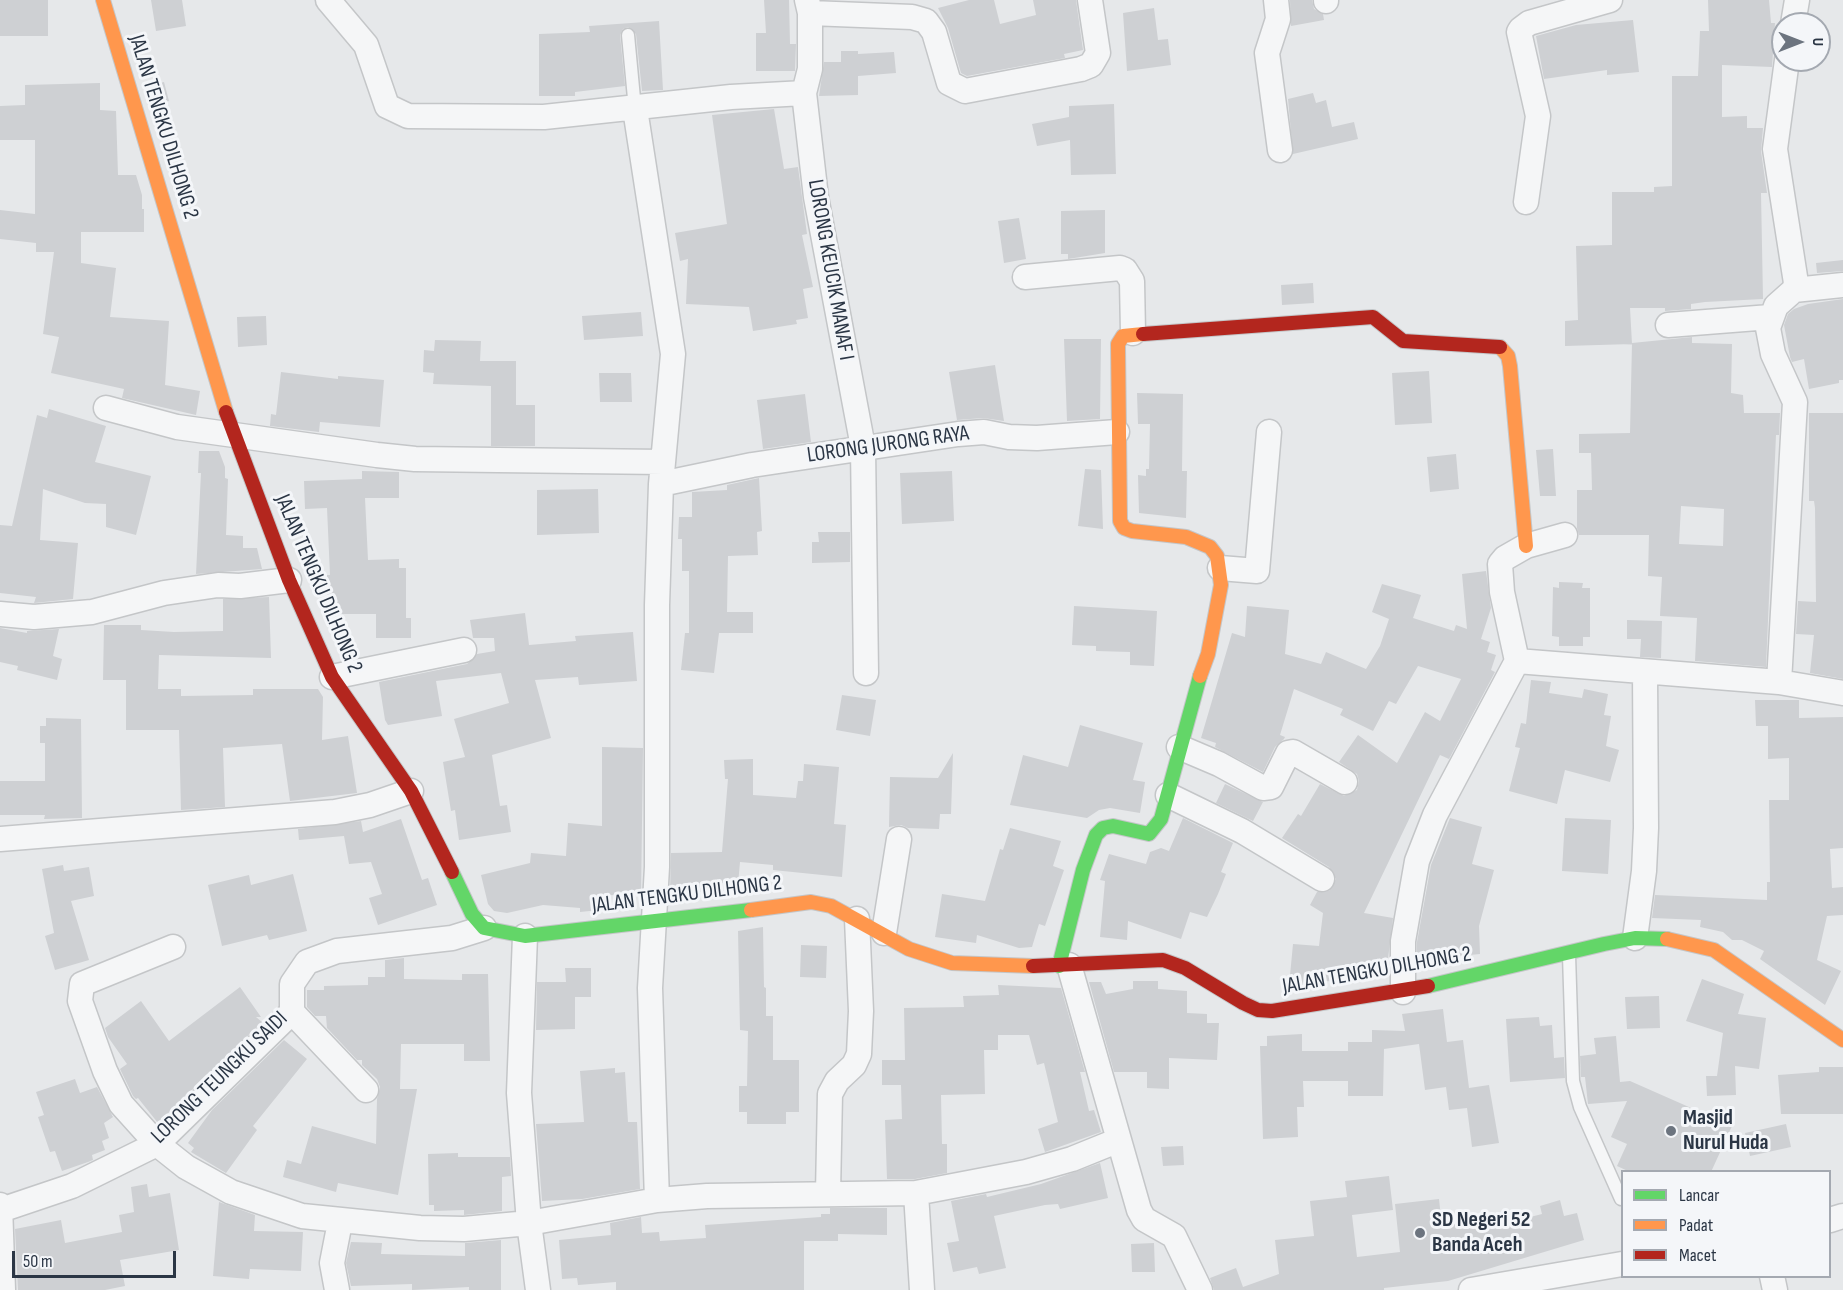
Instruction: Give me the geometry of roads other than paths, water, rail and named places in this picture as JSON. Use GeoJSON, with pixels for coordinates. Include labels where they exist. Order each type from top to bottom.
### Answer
{"type":"FeatureCollection","features":[{"type":"Feature","properties":{"kind":"street","name":"JALAN TENGKU DILHONG 2"},"geometry":{"type":"LineString","coordinates":[[103,0],[233,435],[289,580],[332,677],[428,819],[472,914],[484,928],[525,936],[654,923],[811,902],[831,906],[884,933],[909,949],[952,963],[1017,967],[1163,960],[1185,968],[1243,1004],[1258,1010],[1272,1011],[1403,992],[1635,938],[1672,939],[1714,950],[1843,1040]]}},
{"type":"Feature","properties":{"kind":"street"},"geometry":{"type":"LineString","coordinates":[[328,0],[360,36],[371,58],[383,99],[387,106],[400,114],[544,117],[731,97],[804,93]]}},
{"type":"Feature","properties":{"kind":"street"},"geometry":{"type":"LineString","coordinates":[[808,6],[921,18],[934,32],[949,83],[965,91],[1091,65],[1098,53],[1090,0]]}},
{"type":"Feature","properties":{"kind":"street"},"geometry":{"type":"LineString","coordinates":[[1276,0],[1278,19],[1267,53],[1280,150]]}},
{"type":"Feature","properties":{"kind":"street"},"geometry":{"type":"LineString","coordinates":[[1526,202],[1538,116],[1519,33],[1529,23],[1595,2]]}},
{"type":"Feature","properties":{"kind":"street","name":"LORONG KEUCIK MANAF I"},"geometry":{"type":"LineString","coordinates":[[808,6],[810,69],[804,93],[825,257],[863,447],[866,673]]}},
{"type":"Feature","properties":{"kind":"street"},"geometry":{"type":"LineString","coordinates":[[1785,72],[1775,149],[1777,175],[1795,266],[1794,290]]}},
{"type":"Feature","properties":{"kind":"street"},"geometry":{"type":"LineString","coordinates":[[635,109],[673,354],[662,473],[657,604],[657,867],[650,988],[657,1200]]}},
{"type":"Feature","properties":{"kind":"street"},"geometry":{"type":"LineString","coordinates":[[1025,277],[1120,268],[1125,270],[1132,281],[1133,333]]}},
{"type":"Feature","properties":{"kind":"street"},"geometry":{"type":"LineString","coordinates":[[1779,682],[1795,402],[1769,339],[1770,317],[1776,306],[1794,290],[1843,285]]}},
{"type":"Feature","properties":{"kind":"street"},"geometry":{"type":"LineString","coordinates":[[1200,1290],[1174,1236],[1144,1220],[1139,1210],[1064,965],[1083,870],[1096,835],[1104,828],[1113,826],[1144,835],[1149,834],[1161,819],[1179,747],[1208,654],[1219,603],[1220,568],[1210,547],[1186,537],[1132,531],[1122,525],[1119,513],[1117,432],[1119,340],[1133,333],[1373,317],[1403,340],[1500,347],[1508,356],[1526,546]]}},
{"type":"Feature","properties":{"kind":"street"},"geometry":{"type":"LineString","coordinates":[[1668,325],[1770,317]]}},
{"type":"Feature","properties":{"kind":"street","name":"LORONG JURONG RAYA"},"geometry":{"type":"LineString","coordinates":[[106,408],[177,428],[415,459],[662,473],[752,465],[863,447],[984,432],[1021,438],[1117,432]]}},
{"type":"Feature","properties":{"kind":"street"},"geometry":{"type":"LineString","coordinates":[[1220,568],[1257,571],[1269,432]]}},
{"type":"Feature","properties":{"kind":"street"},"geometry":{"type":"LineString","coordinates":[[1403,992],[1403,941],[1417,861],[1435,815],[1517,661],[1502,592],[1500,564],[1505,558],[1526,546],[1565,535]]}},
{"type":"Feature","properties":{"kind":"street"},"geometry":{"type":"LineString","coordinates":[[0,614],[34,617],[92,612],[164,593],[218,585],[240,586],[289,580]]}},
{"type":"Feature","properties":{"kind":"street"},"geometry":{"type":"LineString","coordinates":[[332,677],[464,650]]}},
{"type":"Feature","properties":{"kind":"street"},"geometry":{"type":"LineString","coordinates":[[1517,661],[1779,682],[1843,693]]}},
{"type":"Feature","properties":{"kind":"street"},"geometry":{"type":"LineString","coordinates":[[1635,938],[1644,871],[1646,828],[1645,672]]}},
{"type":"Feature","properties":{"kind":"street"},"geometry":{"type":"LineString","coordinates":[[1179,747],[1219,764],[1263,788],[1271,787],[1288,753],[1293,752],[1345,782]]}},
{"type":"Feature","properties":{"kind":"street"},"geometry":{"type":"LineString","coordinates":[[0,839],[335,812],[369,805],[411,791]]}},
{"type":"Feature","properties":{"kind":"street"},"geometry":{"type":"LineString","coordinates":[[1168,795],[1242,831],[1322,879]]}},
{"type":"Feature","properties":{"kind":"street"},"geometry":{"type":"LineString","coordinates":[[884,933],[899,839]]}},
{"type":"Feature","properties":{"kind":"street"},"geometry":{"type":"LineString","coordinates":[[828,1193],[830,1094],[837,1081],[854,1065],[859,1054],[861,1011],[857,919]]}},
{"type":"Feature","properties":{"kind":"street","name":"LORONG TEUNGKU SAIDI"},"geometry":{"type":"LineString","coordinates":[[1,1207],[72,1186],[157,1144],[292,1012],[292,984],[307,962],[338,951],[452,938],[484,928]]}},
{"type":"Feature","properties":{"kind":"street"},"geometry":{"type":"LineString","coordinates":[[525,936],[519,1092],[529,1223],[538,1290]]}},
{"type":"Feature","properties":{"kind":"street"},"geometry":{"type":"LineString","coordinates":[[173,947],[82,984],[79,995],[105,1071],[121,1104],[157,1144],[186,1167],[231,1192],[302,1216],[340,1222],[464,1229],[529,1223],[657,1200],[828,1193],[916,1193],[1026,1172],[1072,1159],[1119,1140]]}},
{"type":"Feature","properties":{"kind":"street"},"geometry":{"type":"LineString","coordinates":[[292,1012],[366,1090]]}},
{"type":"Feature","properties":{"kind":"street"},"geometry":{"type":"LineString","coordinates":[[916,1193],[922,1290]]}},
{"type":"Feature","properties":{"kind":"street"},"geometry":{"type":"LineString","coordinates":[[1,1207],[3,1290]]}},
{"type":"Feature","properties":{"kind":"street"},"geometry":{"type":"LineString","coordinates":[[337,1290],[332,1263],[340,1222]]}},
{"type":"Feature","properties":{"kind":"street"},"geometry":{"type":"LineString","coordinates":[[1471,1290],[1517,1285],[1621,1264]]}},
{"type":"Feature","properties":{"kind":"lane"},"geometry":{"type":"LineString","coordinates":[[628,35],[635,109]]}},
{"type":"Feature","properties":{"kind":"lane"},"geometry":{"type":"LineString","coordinates":[[1569,954],[1572,1081],[1580,1107],[1621,1199]]}},
{"type":"Feature","properties":{"kind":"place","name":"Masjid Nurul Huda"},"geometry":{"type":"Point","coordinates":[1671,1131]}},
{"type":"Feature","properties":{"kind":"place","name":"SD Negeri 52 Banda Aceh"},"geometry":{"type":"Point","coordinates":[1420,1233]}}]}
